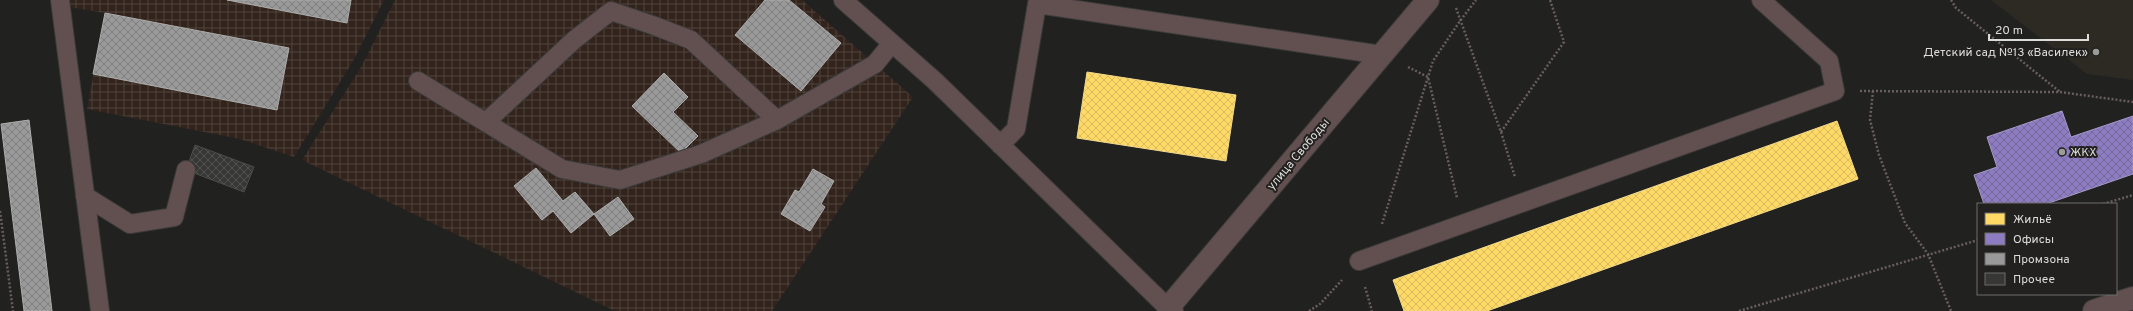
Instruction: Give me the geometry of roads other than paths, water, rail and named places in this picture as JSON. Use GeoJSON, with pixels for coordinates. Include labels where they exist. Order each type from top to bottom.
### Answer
{"type":"FeatureCollection","features":[{"type":"Feature","properties":{"kind":"street","name":"улица Свободы"},"geometry":{"type":"LineString","coordinates":[[1170,309],[1428,0]]}},
{"type":"Feature","properties":{"kind":"street"},"geometry":{"type":"LineString","coordinates":[[2094,311],[2133,298]]}},
{"type":"Feature","properties":{"kind":"lane"},"geometry":{"type":"LineString","coordinates":[[60,0],[100,311]]}},
{"type":"Feature","properties":{"kind":"lane"},"geometry":{"type":"LineString","coordinates":[[843,0],[935,81],[1000,146],[1170,309]]}},
{"type":"Feature","properties":{"kind":"lane"},"geometry":{"type":"LineString","coordinates":[[1359,261],[1835,91],[1829,61],[1761,0]]}},
{"type":"Feature","properties":{"kind":"lane"},"geometry":{"type":"LineString","coordinates":[[1000,146],[1016,129],[1038,2],[1382,55]]}},
{"type":"Feature","properties":{"kind":"lane"},"geometry":{"type":"LineString","coordinates":[[486,122],[574,40],[616,5],[655,26],[691,40],[777,120]]}},
{"type":"Feature","properties":{"kind":"lane"},"geometry":{"type":"LineString","coordinates":[[418,81],[562,168],[620,180],[701,154],[777,120],[874,64],[892,43]]}},
{"type":"Feature","properties":{"kind":"lane"},"geometry":{"type":"LineString","coordinates":[[85,196],[130,224],[174,217],[186,170]]}},
{"type":"Feature","properties":{"kind":"place","name":"Детский сад №13 «Василек»"},"geometry":{"type":"Point","coordinates":[2096,52]}},
{"type":"Feature","properties":{"kind":"place","name":"ЖКХ"},"geometry":{"type":"Point","coordinates":[2062,152]}}]}
